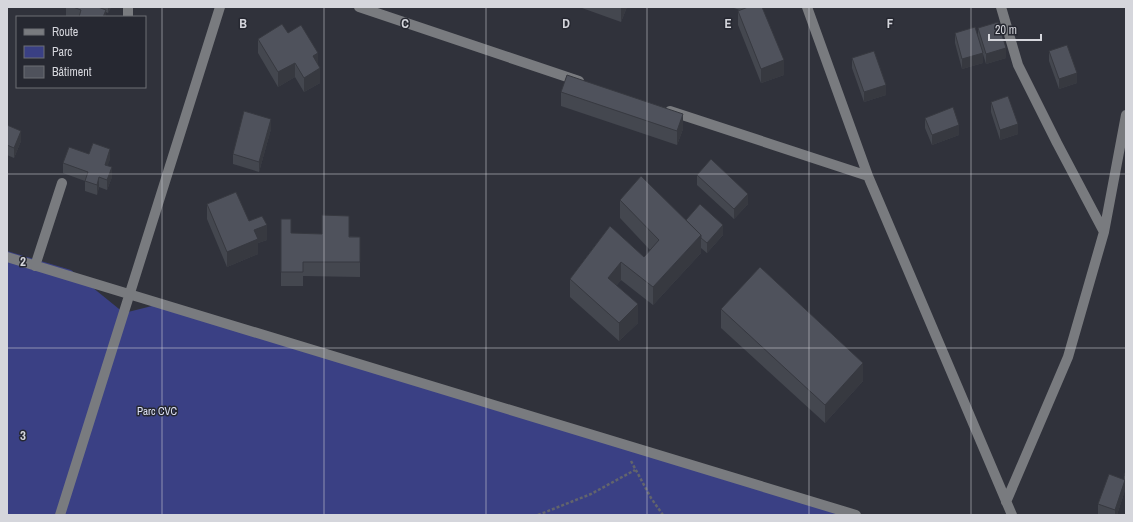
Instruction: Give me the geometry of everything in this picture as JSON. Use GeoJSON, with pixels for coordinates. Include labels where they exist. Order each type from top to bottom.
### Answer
{"type":"FeatureCollection","features":[{"type":"Feature","properties":{"kind":"street"},"geometry":{"type":"LineString","coordinates":[[60,515],[220,7]]}},
{"type":"Feature","properties":{"kind":"street"},"geometry":{"type":"LineString","coordinates":[[359,7],[591,85]]}},
{"type":"Feature","properties":{"kind":"street"},"geometry":{"type":"LineString","coordinates":[[807,7],[868,176],[1012,515]]}},
{"type":"Feature","properties":{"kind":"street"},"geometry":{"type":"LineString","coordinates":[[1001,7],[1018,65],[1104,232]]}},
{"type":"Feature","properties":{"kind":"street"},"geometry":{"type":"LineString","coordinates":[[658,107],[868,176]]}},
{"type":"Feature","properties":{"kind":"street"},"geometry":{"type":"LineString","coordinates":[[1006,502],[1068,358],[1104,232],[1126,115]]}},
{"type":"Feature","properties":{"kind":"street"},"geometry":{"type":"LineString","coordinates":[[36,266],[62,183]]}},
{"type":"Feature","properties":{"kind":"street"},"geometry":{"type":"LineString","coordinates":[[7,257],[856,515]]}},
{"type":"Feature","properties":{"kind":"path"},"geometry":{"type":"LineString","coordinates":[[621,444],[651,498],[663,515]]}},
{"type":"Feature","properties":{"kind":"path"},"geometry":{"type":"LineString","coordinates":[[538,515],[590,494],[635,470]]}},
{"type":"Feature","properties":{"kind":"green space","name":"Parc CVC"},"geometry":{"type":"Polygon","coordinates":[[[7,251],[71,270],[124,313],[160,304],[855,515],[7,515],[7,251]]]}},
{"type":"Feature","properties":{"kind":"building"},"geometry":{"type":"Polygon","coordinates":[[[73,7],[98,7],[106,10],[103,16],[79,16],[81,10],[73,7]]]}},
{"type":"Feature","properties":{"kind":"building"},"geometry":{"type":"Polygon","coordinates":[[[748,7],[762,7],[784,60],[761,69],[738,11],[748,7]]]}},
{"type":"Feature","properties":{"kind":"building"},"geometry":{"type":"Polygon","coordinates":[[[998,22],[1006,48],[986,54],[978,28],[998,22]]]}},
{"type":"Feature","properties":{"kind":"building"},"geometry":{"type":"Polygon","coordinates":[[[282,24],[288,33],[301,25],[318,53],[313,56],[320,68],[304,78],[295,63],[278,72],[258,39],[282,24]]]}},
{"type":"Feature","properties":{"kind":"building"},"geometry":{"type":"Polygon","coordinates":[[[975,27],[983,53],[962,59],[955,33],[975,27]]]}},
{"type":"Feature","properties":{"kind":"building"},"geometry":{"type":"Polygon","coordinates":[[[1067,45],[1077,73],[1059,79],[1049,51],[1067,45]]]}},
{"type":"Feature","properties":{"kind":"building"},"geometry":{"type":"Polygon","coordinates":[[[874,51],[886,85],[864,92],[852,58],[874,51]]]}},
{"type":"Feature","properties":{"kind":"building"},"geometry":{"type":"Polygon","coordinates":[[[567,75],[683,114],[677,131],[561,92],[567,75]]]}},
{"type":"Feature","properties":{"kind":"building"},"geometry":{"type":"Polygon","coordinates":[[[1008,96],[1018,124],[1000,130],[991,102],[1008,96]]]}},
{"type":"Feature","properties":{"kind":"building"},"geometry":{"type":"Polygon","coordinates":[[[953,107],[959,125],[932,135],[925,118],[953,107]]]}},
{"type":"Feature","properties":{"kind":"building"},"geometry":{"type":"Polygon","coordinates":[[[244,111],[271,119],[259,162],[233,154],[244,111]]]}},
{"type":"Feature","properties":{"kind":"building"},"geometry":{"type":"Polygon","coordinates":[[[7,125],[21,131],[14,148],[7,145],[7,125]]]}},
{"type":"Feature","properties":{"kind":"building"},"geometry":{"type":"Polygon","coordinates":[[[93,143],[110,149],[105,165],[112,167],[107,180],[99,177],[97,185],[85,181],[88,172],[63,163],[69,147],[89,154],[93,143]]]}},
{"type":"Feature","properties":{"kind":"building"},"geometry":{"type":"Polygon","coordinates":[[[711,159],[748,194],[734,209],[697,175],[711,159]]]}},
{"type":"Feature","properties":{"kind":"building"},"geometry":{"type":"Polygon","coordinates":[[[641,176],[701,235],[653,287],[621,262],[608,278],[638,304],[619,323],[570,279],[610,226],[644,257],[659,240],[620,200],[641,176]]]}},
{"type":"Feature","properties":{"kind":"building"},"geometry":{"type":"Polygon","coordinates":[[[236,192],[249,221],[262,216],[267,225],[254,230],[258,239],[227,252],[207,204],[236,192]]]}},
{"type":"Feature","properties":{"kind":"building"},"geometry":{"type":"Polygon","coordinates":[[[700,204],[723,225],[707,243],[686,220],[700,204]]]}},
{"type":"Feature","properties":{"kind":"building"},"geometry":{"type":"Polygon","coordinates":[[[322,215],[349,216],[349,237],[360,237],[360,262],[303,262],[303,272],[281,272],[281,219],[291,219],[291,233],[322,234],[322,215]]]}},
{"type":"Feature","properties":{"kind":"building"},"geometry":{"type":"Polygon","coordinates":[[[760,267],[863,363],[825,405],[721,309],[760,267]]]}},
{"type":"Feature","properties":{"kind":"building"},"geometry":{"type":"Polygon","coordinates":[[[1109,474],[1125,480],[1115,510],[1098,504],[1109,474]]]}}]}
